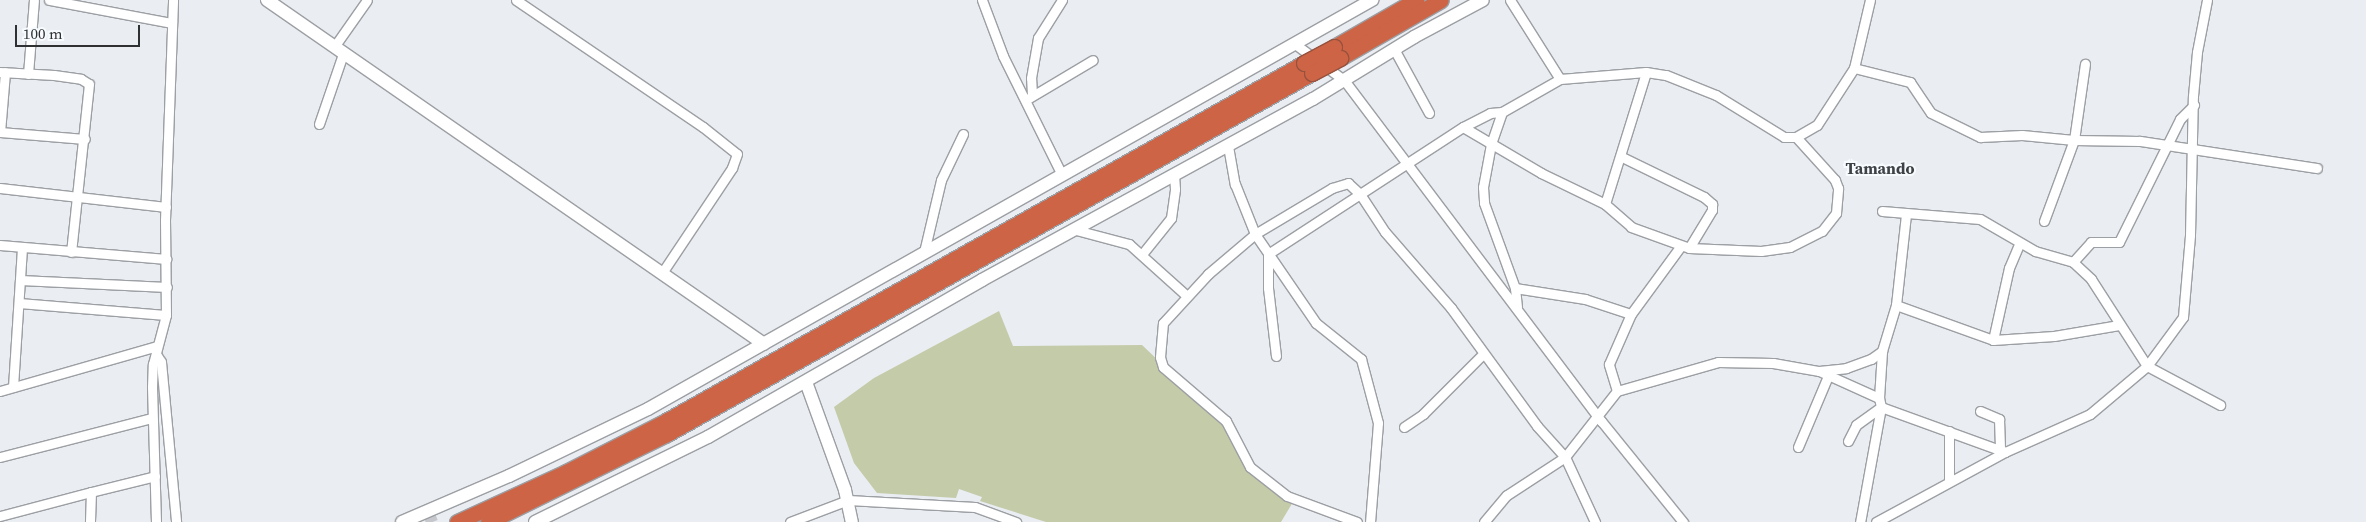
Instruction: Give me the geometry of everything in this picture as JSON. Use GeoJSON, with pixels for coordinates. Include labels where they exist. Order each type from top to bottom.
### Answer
{"type":"FeatureCollection","features":[{"type":"Feature","properties":{"kind":"highway"},"geometry":{"type":"LineString","coordinates":[[1337,52],[1416,0]]}},
{"type":"Feature","properties":{"kind":"highway"},"geometry":{"type":"LineString","coordinates":[[457,522],[566,472],[664,422],[1337,52],[1442,0]]}},
{"type":"Feature","properties":{"kind":"highway"},"geometry":{"type":"LineString","coordinates":[[488,522],[667,434],[1308,68]]}},
{"type":"Feature","properties":{"kind":"street"},"geometry":{"type":"LineString","coordinates":[[28,74],[34,0]]}},
{"type":"Feature","properties":{"kind":"street"},"geometry":{"type":"LineString","coordinates":[[49,0],[172,22]]}},
{"type":"Feature","properties":{"kind":"street"},"geometry":{"type":"LineString","coordinates":[[156,522],[152,364],[166,315],[166,207],[173,0]]}},
{"type":"Feature","properties":{"kind":"street"},"geometry":{"type":"LineString","coordinates":[[267,0],[338,51],[764,344]]}},
{"type":"Feature","properties":{"kind":"street"},"geometry":{"type":"LineString","coordinates":[[319,124],[338,51],[366,0]]}},
{"type":"Feature","properties":{"kind":"street"},"geometry":{"type":"LineString","coordinates":[[516,0],[703,127],[736,154],[732,168],[662,273]]}},
{"type":"Feature","properties":{"kind":"street"},"geometry":{"type":"LineString","coordinates":[[982,0],[1062,175]]}},
{"type":"Feature","properties":{"kind":"street"},"geometry":{"type":"LineString","coordinates":[[1028,98],[1038,38],[1062,0]]}},
{"type":"Feature","properties":{"kind":"street"},"geometry":{"type":"LineString","coordinates":[[535,522],[629,478],[806,382],[982,280],[1228,146],[1344,80],[1394,49],[1483,0]]}},
{"type":"Feature","properties":{"kind":"street"},"geometry":{"type":"LineString","coordinates":[[1510,0],[1560,79]]}},
{"type":"Feature","properties":{"kind":"street"},"geometry":{"type":"LineString","coordinates":[[1268,254],[1407,165],[1463,126],[1490,113],[1502,112],[1560,79],[1646,72],[1687,82],[1716,95],[1784,137],[1796,138],[1817,125],[1854,68],[1870,0]]}},
{"type":"Feature","properties":{"kind":"street"},"geometry":{"type":"LineString","coordinates":[[1876,522],[2002,451],[2090,414],[2147,366],[2183,316],[2194,151],[2197,52],[2207,0]]}},
{"type":"Feature","properties":{"kind":"street"},"geometry":{"type":"LineString","coordinates":[[402,522],[509,476],[648,409],[1295,44],[1367,1]]}},
{"type":"Feature","properties":{"kind":"street"},"geometry":{"type":"LineString","coordinates":[[1295,44],[1344,80],[1598,416],[1683,522]]}},
{"type":"Feature","properties":{"kind":"street"},"geometry":{"type":"LineString","coordinates":[[1394,49],[1429,112]]}},
{"type":"Feature","properties":{"kind":"street"},"geometry":{"type":"LineString","coordinates":[[1028,98],[1093,60]]}},
{"type":"Feature","properties":{"kind":"street"},"geometry":{"type":"LineString","coordinates":[[2044,221],[2074,140],[2085,64]]}},
{"type":"Feature","properties":{"kind":"street"},"geometry":{"type":"LineString","coordinates":[[1854,68],[1910,82],[1931,114],[1980,137],[2032,136],[2074,140],[2169,144],[2194,151],[2317,168]]}},
{"type":"Feature","properties":{"kind":"street"},"geometry":{"type":"LineString","coordinates":[[71,252],[85,139],[89,88],[86,80],[2,72],[0,132],[85,139]]}},
{"type":"Feature","properties":{"kind":"street"},"geometry":{"type":"LineString","coordinates":[[1605,204],[1622,157],[1646,72]]}},
{"type":"Feature","properties":{"kind":"street"},"geometry":{"type":"LineString","coordinates":[[2074,262],[2091,242],[2119,242],[2180,119],[2194,105]]}},
{"type":"Feature","properties":{"kind":"street"},"geometry":{"type":"LineString","coordinates":[[1502,112],[1491,144],[1483,187],[1484,203],[1515,288],[1517,308]]}},
{"type":"Feature","properties":{"kind":"street"},"geometry":{"type":"LineString","coordinates":[[1463,126],[1491,144],[1605,204],[1631,227],[1685,248],[1761,251],[1790,247],[1822,231],[1836,213],[1838,188],[1835,180],[1796,138]]}},
{"type":"Feature","properties":{"kind":"street"},"geometry":{"type":"LineString","coordinates":[[924,252],[941,180],[963,134]]}},
{"type":"Feature","properties":{"kind":"street"},"geometry":{"type":"LineString","coordinates":[[1228,146],[1235,184],[1255,234],[1316,323],[1361,359],[1378,423],[1370,522]]}},
{"type":"Feature","properties":{"kind":"street"},"geometry":{"type":"LineString","coordinates":[[1617,391],[1609,364],[1631,314],[1685,248],[1712,210],[1712,204],[1704,197],[1622,157]]}},
{"type":"Feature","properties":{"kind":"street"},"geometry":{"type":"LineString","coordinates":[[1143,253],[1171,218],[1175,190],[1174,176]]}},
{"type":"Feature","properties":{"kind":"street"},"geometry":{"type":"LineString","coordinates":[[1357,522],[1288,496],[1250,468],[1226,421],[1162,367],[1160,357],[1162,323],[1187,296],[1255,234],[1341,184],[1348,183],[1360,194],[1385,232],[1451,308],[1483,354],[1565,456],[1595,522]]}},
{"type":"Feature","properties":{"kind":"street"},"geometry":{"type":"LineString","coordinates":[[0,188],[166,207]]}},
{"type":"Feature","properties":{"kind":"street"},"geometry":{"type":"LineString","coordinates":[[1882,210],[1906,214],[1980,218],[2000,228],[2019,244],[2074,262],[2091,279],[2147,366],[2220,405]]}},
{"type":"Feature","properties":{"kind":"street"},"geometry":{"type":"LineString","coordinates":[[1860,522],[1880,402],[1882,350],[1896,305],[1906,214]]}},
{"type":"Feature","properties":{"kind":"street"},"geometry":{"type":"LineString","coordinates":[[1076,230],[1088,236],[1120,240],[1143,253],[1187,296]]}},
{"type":"Feature","properties":{"kind":"street"},"geometry":{"type":"LineString","coordinates":[[1993,340],[2009,268],[2019,244]]}},
{"type":"Feature","properties":{"kind":"street"},"geometry":{"type":"LineString","coordinates":[[0,245],[166,259]]}},
{"type":"Feature","properties":{"kind":"street"},"geometry":{"type":"LineString","coordinates":[[13,387],[22,247]]}},
{"type":"Feature","properties":{"kind":"street"},"geometry":{"type":"LineString","coordinates":[[1268,254],[1268,288],[1276,356]]}},
{"type":"Feature","properties":{"kind":"street"},"geometry":{"type":"LineString","coordinates":[[20,280],[167,287]]}},
{"type":"Feature","properties":{"kind":"street"},"geometry":{"type":"LineString","coordinates":[[1515,288],[1585,299],[1631,314]]}},
{"type":"Feature","properties":{"kind":"street"},"geometry":{"type":"LineString","coordinates":[[19,303],[166,315]]}},
{"type":"Feature","properties":{"kind":"street"},"geometry":{"type":"LineString","coordinates":[[1896,305],[1993,340],[2054,336],[2119,325]]}},
{"type":"Feature","properties":{"kind":"street"},"geometry":{"type":"LineString","coordinates":[[0,391],[157,350]]}},
{"type":"Feature","properties":{"kind":"street"},"geometry":{"type":"LineString","coordinates":[[157,350],[161,362],[176,522]]}},
{"type":"Feature","properties":{"kind":"street"},"geometry":{"type":"LineString","coordinates":[[1484,522],[1507,496],[1565,456],[1617,391],[1718,362],[1773,363],[1819,371],[1861,365],[1882,350]]}},
{"type":"Feature","properties":{"kind":"street"},"geometry":{"type":"LineString","coordinates":[[1404,427],[1423,414],[1483,354]]}},
{"type":"Feature","properties":{"kind":"street"},"geometry":{"type":"LineString","coordinates":[[1819,371],[1880,402],[2002,451]]}},
{"type":"Feature","properties":{"kind":"street"},"geometry":{"type":"LineString","coordinates":[[1798,447],[1828,376]]}},
{"type":"Feature","properties":{"kind":"street"},"geometry":{"type":"LineString","coordinates":[[806,382],[848,500],[852,522]]}},
{"type":"Feature","properties":{"kind":"street"},"geometry":{"type":"LineString","coordinates":[[1848,441],[1856,426],[1880,402]]}},
{"type":"Feature","properties":{"kind":"street"},"geometry":{"type":"LineString","coordinates":[[1980,411],[1999,419],[2002,451]]}},
{"type":"Feature","properties":{"kind":"street"},"geometry":{"type":"LineString","coordinates":[[0,457],[152,418]]}},
{"type":"Feature","properties":{"kind":"street"},"geometry":{"type":"LineString","coordinates":[[1949,431],[1949,482]]}},
{"type":"Feature","properties":{"kind":"street"},"geometry":{"type":"LineString","coordinates":[[0,516],[155,476]]}},
{"type":"Feature","properties":{"kind":"street"},"geometry":{"type":"LineString","coordinates":[[90,522],[91,492]]}},
{"type":"Feature","properties":{"kind":"street"},"geometry":{"type":"LineString","coordinates":[[790,522],[848,500],[974,507],[1016,522]]}},
{"type":"Feature","properties":{"kind":"green space"},"geometry":{"type":"Polygon","coordinates":[[[999,311],[1013,346],[1142,345],[1225,424],[1250,470],[1293,502],[1281,522],[1046,522],[980,501],[982,497],[959,489],[956,498],[877,493],[854,463],[834,407],[874,378],[999,311]]]}},
{"type":"Feature","properties":{"kind":"tunnel"},"geometry":{"type":"LineString","coordinates":[[428,512],[432,522]]}},
{"type":"Feature","properties":{"kind":"district","name":"Tamando"},"geometry":{"type":"Point","coordinates":[1880,168]}}]}
